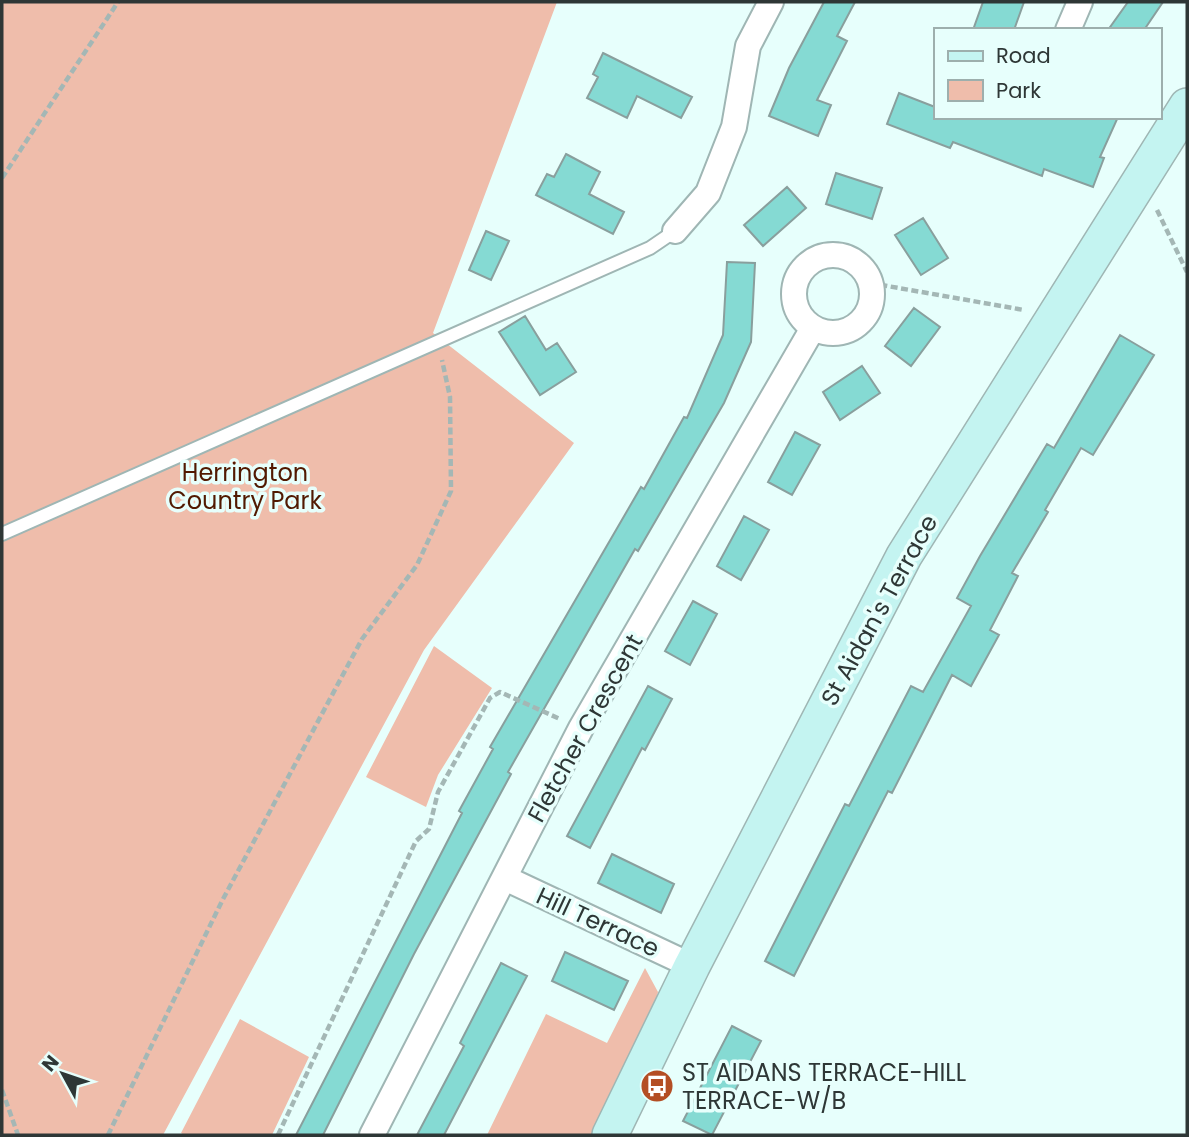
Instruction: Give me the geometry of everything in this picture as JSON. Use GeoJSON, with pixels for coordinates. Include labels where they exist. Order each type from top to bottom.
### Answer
{"type":"FeatureCollection","features":[{"type":"Feature","properties":{"kind":"main road","name":"St Aidan's Terrace"},"geometry":{"type":"LineString","coordinates":[[610,1135],[692,965],[904,556],[1187,106]]}},
{"type":"Feature","properties":{"kind":"street"},"geometry":{"type":"LineString","coordinates":[[675,231],[708,192],[734,127],[748,46],[771,2]]}},
{"type":"Feature","properties":{"kind":"street"},"geometry":{"type":"LineString","coordinates":[[1069,28],[1080,2]]}},
{"type":"Feature","properties":{"kind":"street"},"geometry":{"type":"LineString","coordinates":[[838,256],[851,260],[862,268],[870,283],[870,308],[863,320],[840,333],[813,328],[798,312],[794,299],[795,285],[810,263],[822,257],[838,256]]}},
{"type":"Feature","properties":{"kind":"street","name":"Fletcher Crescent"},"geometry":{"type":"LineString","coordinates":[[372,1135],[581,728],[813,328]]}},
{"type":"Feature","properties":{"kind":"street","name":"Hill Terrace"},"geometry":{"type":"LineString","coordinates":[[505,878],[692,965]]}},
{"type":"Feature","properties":{"kind":"lane"},"geometry":{"type":"LineString","coordinates":[[2,534],[650,248],[675,231]]}},
{"type":"Feature","properties":{"kind":"path"},"geometry":{"type":"LineString","coordinates":[[2,178],[118,2]]}},
{"type":"Feature","properties":{"kind":"path"},"geometry":{"type":"LineString","coordinates":[[1142,179],[1187,272]]}},
{"type":"Feature","properties":{"kind":"path"},"geometry":{"type":"LineString","coordinates":[[870,283],[1056,316]]}},
{"type":"Feature","properties":{"kind":"path"},"geometry":{"type":"LineString","coordinates":[[108,1135],[222,901],[362,639],[417,565],[451,491],[450,397],[443,362],[433,343]]}},
{"type":"Feature","properties":{"kind":"path"},"geometry":{"type":"LineString","coordinates":[[278,1135],[416,841],[429,829],[438,792],[490,698],[500,692],[581,728]]}},
{"type":"Feature","properties":{"kind":"path"},"geometry":{"type":"LineString","coordinates":[[2,1090],[18,1135]]}},
{"type":"Feature","properties":{"kind":"green space","name":"Herrington Country Park"},"geometry":{"type":"Polygon","coordinates":[[[2,2],[557,2],[433,333],[574,443],[424,650],[163,1135],[2,1135],[2,2]]]}},
{"type":"Feature","properties":{"kind":"green space"},"geometry":{"type":"Polygon","coordinates":[[[434,646],[492,688],[438,775],[426,807],[366,777],[434,646]]]}},
{"type":"Feature","properties":{"kind":"green space"},"geometry":{"type":"Polygon","coordinates":[[[645,968],[658,992],[651,1021],[593,1135],[487,1135],[546,1014],[607,1043],[645,968]]]}},
{"type":"Feature","properties":{"kind":"green space"},"geometry":{"type":"Polygon","coordinates":[[[240,1019],[309,1057],[272,1135],[184,1135],[181,1133],[240,1019]]]}},
{"type":"Feature","properties":{"kind":"building"},"geometry":{"type":"Polygon","coordinates":[[[824,2],[855,2],[837,36],[847,41],[817,100],[831,105],[818,136],[769,116],[789,68],[824,2]]]}},
{"type":"Feature","properties":{"kind":"building"},"geometry":{"type":"Polygon","coordinates":[[[983,2],[1024,2],[1015,28],[974,28],[983,2]]]}},
{"type":"Feature","properties":{"kind":"building"},"geometry":{"type":"Polygon","coordinates":[[[1128,2],[1163,2],[1145,28],[1109,28],[1128,2]]]}},
{"type":"Feature","properties":{"kind":"building"},"geometry":{"type":"Polygon","coordinates":[[[603,53],[692,97],[681,118],[637,96],[627,118],[587,98],[598,77],[593,74],[603,53]]]}},
{"type":"Feature","properties":{"kind":"building"},"geometry":{"type":"Polygon","coordinates":[[[899,93],[934,107],[934,119],[1117,119],[1100,157],[1104,158],[1093,187],[1044,169],[1042,176],[953,142],[950,148],[887,124],[899,93]]]}},
{"type":"Feature","properties":{"kind":"building"},"geometry":{"type":"Polygon","coordinates":[[[566,154],[600,172],[589,194],[624,212],[613,234],[536,195],[547,174],[554,177],[566,154]]]}},
{"type":"Feature","properties":{"kind":"building"},"geometry":{"type":"Polygon","coordinates":[[[836,173],[882,188],[872,219],[826,204],[836,173]]]}},
{"type":"Feature","properties":{"kind":"building"},"geometry":{"type":"Polygon","coordinates":[[[787,187],[806,208],[763,246],[744,225],[787,187]]]}},
{"type":"Feature","properties":{"kind":"building"},"geometry":{"type":"Polygon","coordinates":[[[923,218],[948,258],[921,275],[895,235],[923,218]]]}},
{"type":"Feature","properties":{"kind":"building"},"geometry":{"type":"Polygon","coordinates":[[[486,231],[509,241],[491,280],[469,270],[486,231]]]}},
{"type":"Feature","properties":{"kind":"building"},"geometry":{"type":"Polygon","coordinates":[[[727,262],[755,263],[751,342],[724,403],[638,551],[635,549],[508,772],[511,774],[414,954],[323,1135],[296,1135],[462,813],[459,811],[493,749],[490,747],[641,487],[644,489],[684,417],[687,418],[723,335],[727,262]]]}},
{"type":"Feature","properties":{"kind":"building"},"geometry":{"type":"Polygon","coordinates":[[[914,308],[940,327],[911,366],[885,346],[914,308]]]}},
{"type":"Feature","properties":{"kind":"building"},"geometry":{"type":"Polygon","coordinates":[[[525,316],[546,350],[557,343],[576,372],[540,395],[499,332],[525,316]]]}},
{"type":"Feature","properties":{"kind":"building"},"geometry":{"type":"Polygon","coordinates":[[[1120,335],[1154,355],[1093,455],[1081,448],[1045,510],[1048,512],[1012,573],[1018,576],[990,630],[999,635],[971,686],[952,675],[892,793],[888,791],[794,976],[765,961],[845,804],[849,806],[911,686],[923,692],[971,606],[957,598],[980,556],[1047,444],[1054,448],[1120,335]]]}},
{"type":"Feature","properties":{"kind":"building"},"geometry":{"type":"Polygon","coordinates":[[[862,366],[880,393],[840,420],[823,392],[862,366]]]}},
{"type":"Feature","properties":{"kind":"building"},"geometry":{"type":"Polygon","coordinates":[[[795,432],[820,445],[792,495],[768,482],[795,432]]]}},
{"type":"Feature","properties":{"kind":"building"},"geometry":{"type":"Polygon","coordinates":[[[744,516],[769,530],[741,580],[717,566],[744,516]]]}},
{"type":"Feature","properties":{"kind":"building"},"geometry":{"type":"Polygon","coordinates":[[[693,601],[717,614],[690,665],[665,651],[693,601]]]}},
{"type":"Feature","properties":{"kind":"building"},"geometry":{"type":"Polygon","coordinates":[[[648,686],[672,699],[645,750],[642,748],[590,848],[567,836],[648,686]]]}},
{"type":"Feature","properties":{"kind":"building"},"geometry":{"type":"Polygon","coordinates":[[[612,854],[674,884],[661,913],[598,883],[612,854]]]}},
{"type":"Feature","properties":{"kind":"building"},"geometry":{"type":"Polygon","coordinates":[[[565,952],[628,981],[614,1010],[552,981],[565,952]]]}},
{"type":"Feature","properties":{"kind":"building"},"geometry":{"type":"Polygon","coordinates":[[[501,963],[527,976],[444,1135],[417,1135],[464,1046],[460,1043],[501,963]]]}},
{"type":"Feature","properties":{"kind":"building"},"geometry":{"type":"Polygon","coordinates":[[[732,1026],[761,1041],[712,1135],[683,1121],[732,1026]]]}},
{"type":"Feature","properties":{"kind":"place","name":"ST AIDANS TERRACE-HILL TERRACE-W/B"},"geometry":{"type":"Point","coordinates":[657,1086]}}]}
